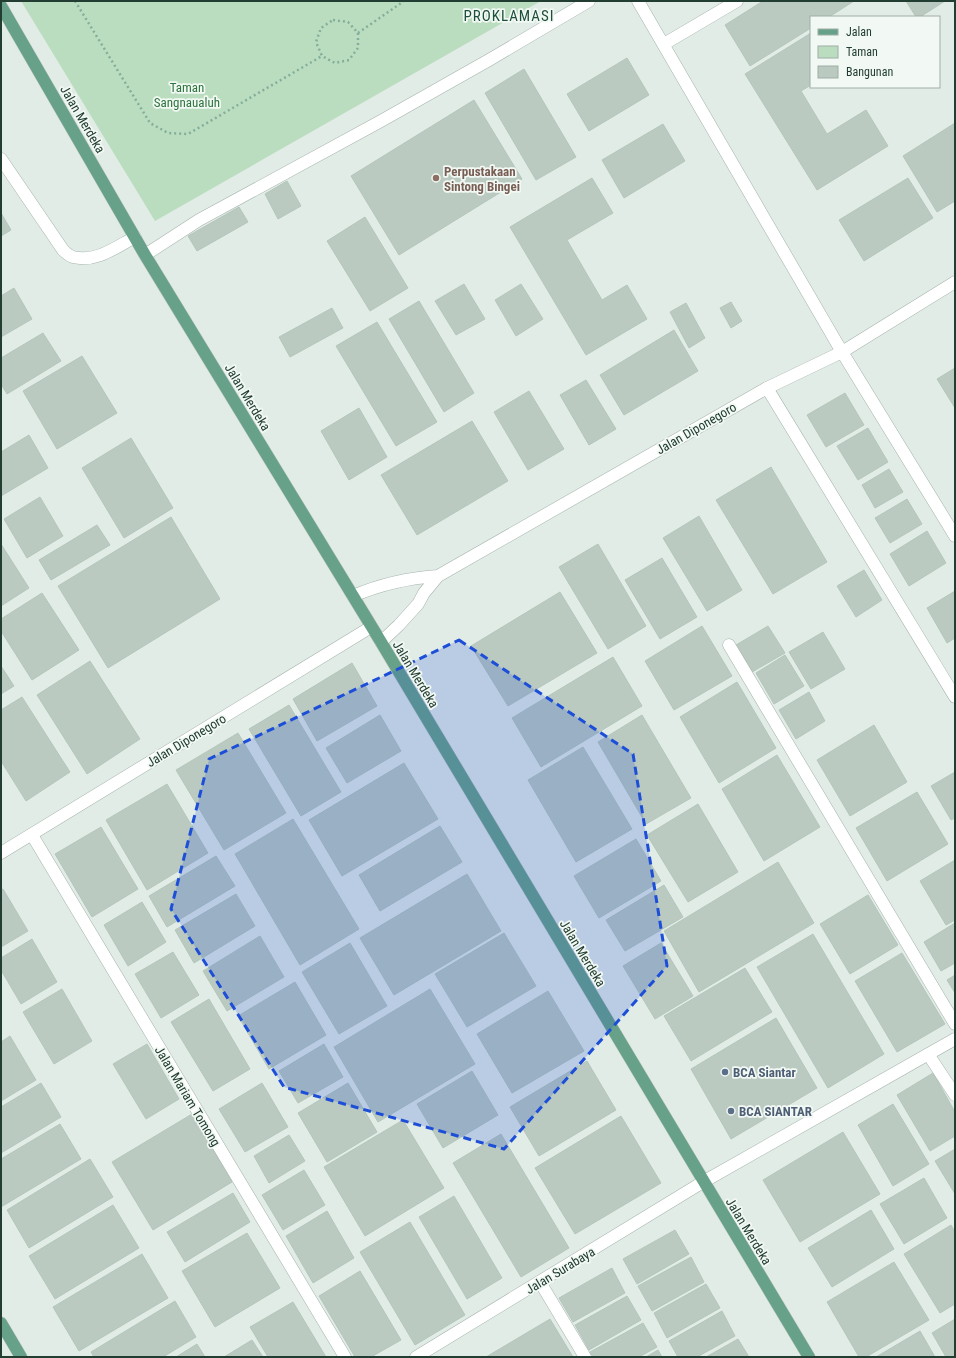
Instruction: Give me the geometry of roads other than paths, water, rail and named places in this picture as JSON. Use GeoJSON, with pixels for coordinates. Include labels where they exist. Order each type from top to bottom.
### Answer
{"type":"FeatureCollection","features":[{"type":"Feature","properties":{"kind":"main road","name":"Jalan Merdeka"},"geometry":{"type":"LineString","coordinates":[[1,6],[145,255],[372,627],[809,1357]]}},
{"type":"Feature","properties":{"kind":"main road"},"geometry":{"type":"LineString","coordinates":[[1,1323],[21,1357]]}},
{"type":"Feature","properties":{"kind":"street"},"geometry":{"type":"LineString","coordinates":[[145,255],[200,220],[401,110],[589,1]]}},
{"type":"Feature","properties":{"kind":"street"},"geometry":{"type":"LineString","coordinates":[[638,1],[842,352],[955,536]]}},
{"type":"Feature","properties":{"kind":"street"},"geometry":{"type":"LineString","coordinates":[[664,44],[737,1]]}},
{"type":"Feature","properties":{"kind":"street"},"geometry":{"type":"LineString","coordinates":[[1,159],[63,250],[72,257],[100,257],[135,237]]}},
{"type":"Feature","properties":{"kind":"street","name":"Jalan Diponegoro"},"geometry":{"type":"LineString","coordinates":[[381,642],[418,604],[424,593],[438,576],[767,388],[842,352],[955,282]]}},
{"type":"Feature","properties":{"kind":"street"},"geometry":{"type":"LineString","coordinates":[[767,388],[955,697]]}},
{"type":"Feature","properties":{"kind":"street","name":"Jalan Diponegoro"},"geometry":{"type":"LineString","coordinates":[[353,596],[375,587],[396,581],[438,576]]}},
{"type":"Feature","properties":{"kind":"street","name":"Jalan Diponegoro"},"geometry":{"type":"LineString","coordinates":[[1,853],[372,627]]}},
{"type":"Feature","properties":{"kind":"street"},"geometry":{"type":"LineString","coordinates":[[729,645],[955,1024]]}},
{"type":"Feature","properties":{"kind":"street","name":"Jalan Mariam Tomong"},"geometry":{"type":"LineString","coordinates":[[32,835],[345,1357]]}},
{"type":"Feature","properties":{"kind":"street","name":"Jalan Surabaya"},"geometry":{"type":"LineString","coordinates":[[416,1357],[703,1182],[955,1039]]}},
{"type":"Feature","properties":{"kind":"street"},"geometry":{"type":"LineString","coordinates":[[928,1054],[955,1095]]}},
{"type":"Feature","properties":{"kind":"street"},"geometry":{"type":"LineString","coordinates":[[540,1282],[585,1357]]}},
{"type":"Feature","properties":{"kind":"place","name":"Perpustakaan Sintong Bingei"},"geometry":{"type":"Point","coordinates":[436,178]}},
{"type":"Feature","properties":{"kind":"place","name":"BCA Siantar"},"geometry":{"type":"Point","coordinates":[725,1072]}},
{"type":"Feature","properties":{"kind":"place","name":"BCA SIANTAR"},"geometry":{"type":"Point","coordinates":[731,1111]}},
{"type":"Feature","properties":{"kind":"district","name":"PROKLAMASI"},"geometry":{"type":"Point","coordinates":[509,16]}},
{"type":"Feature","properties":{"kind":"park label","name":"Taman Sangnaualuh"},"geometry":{"type":"Point","coordinates":[187,94]}}]}
